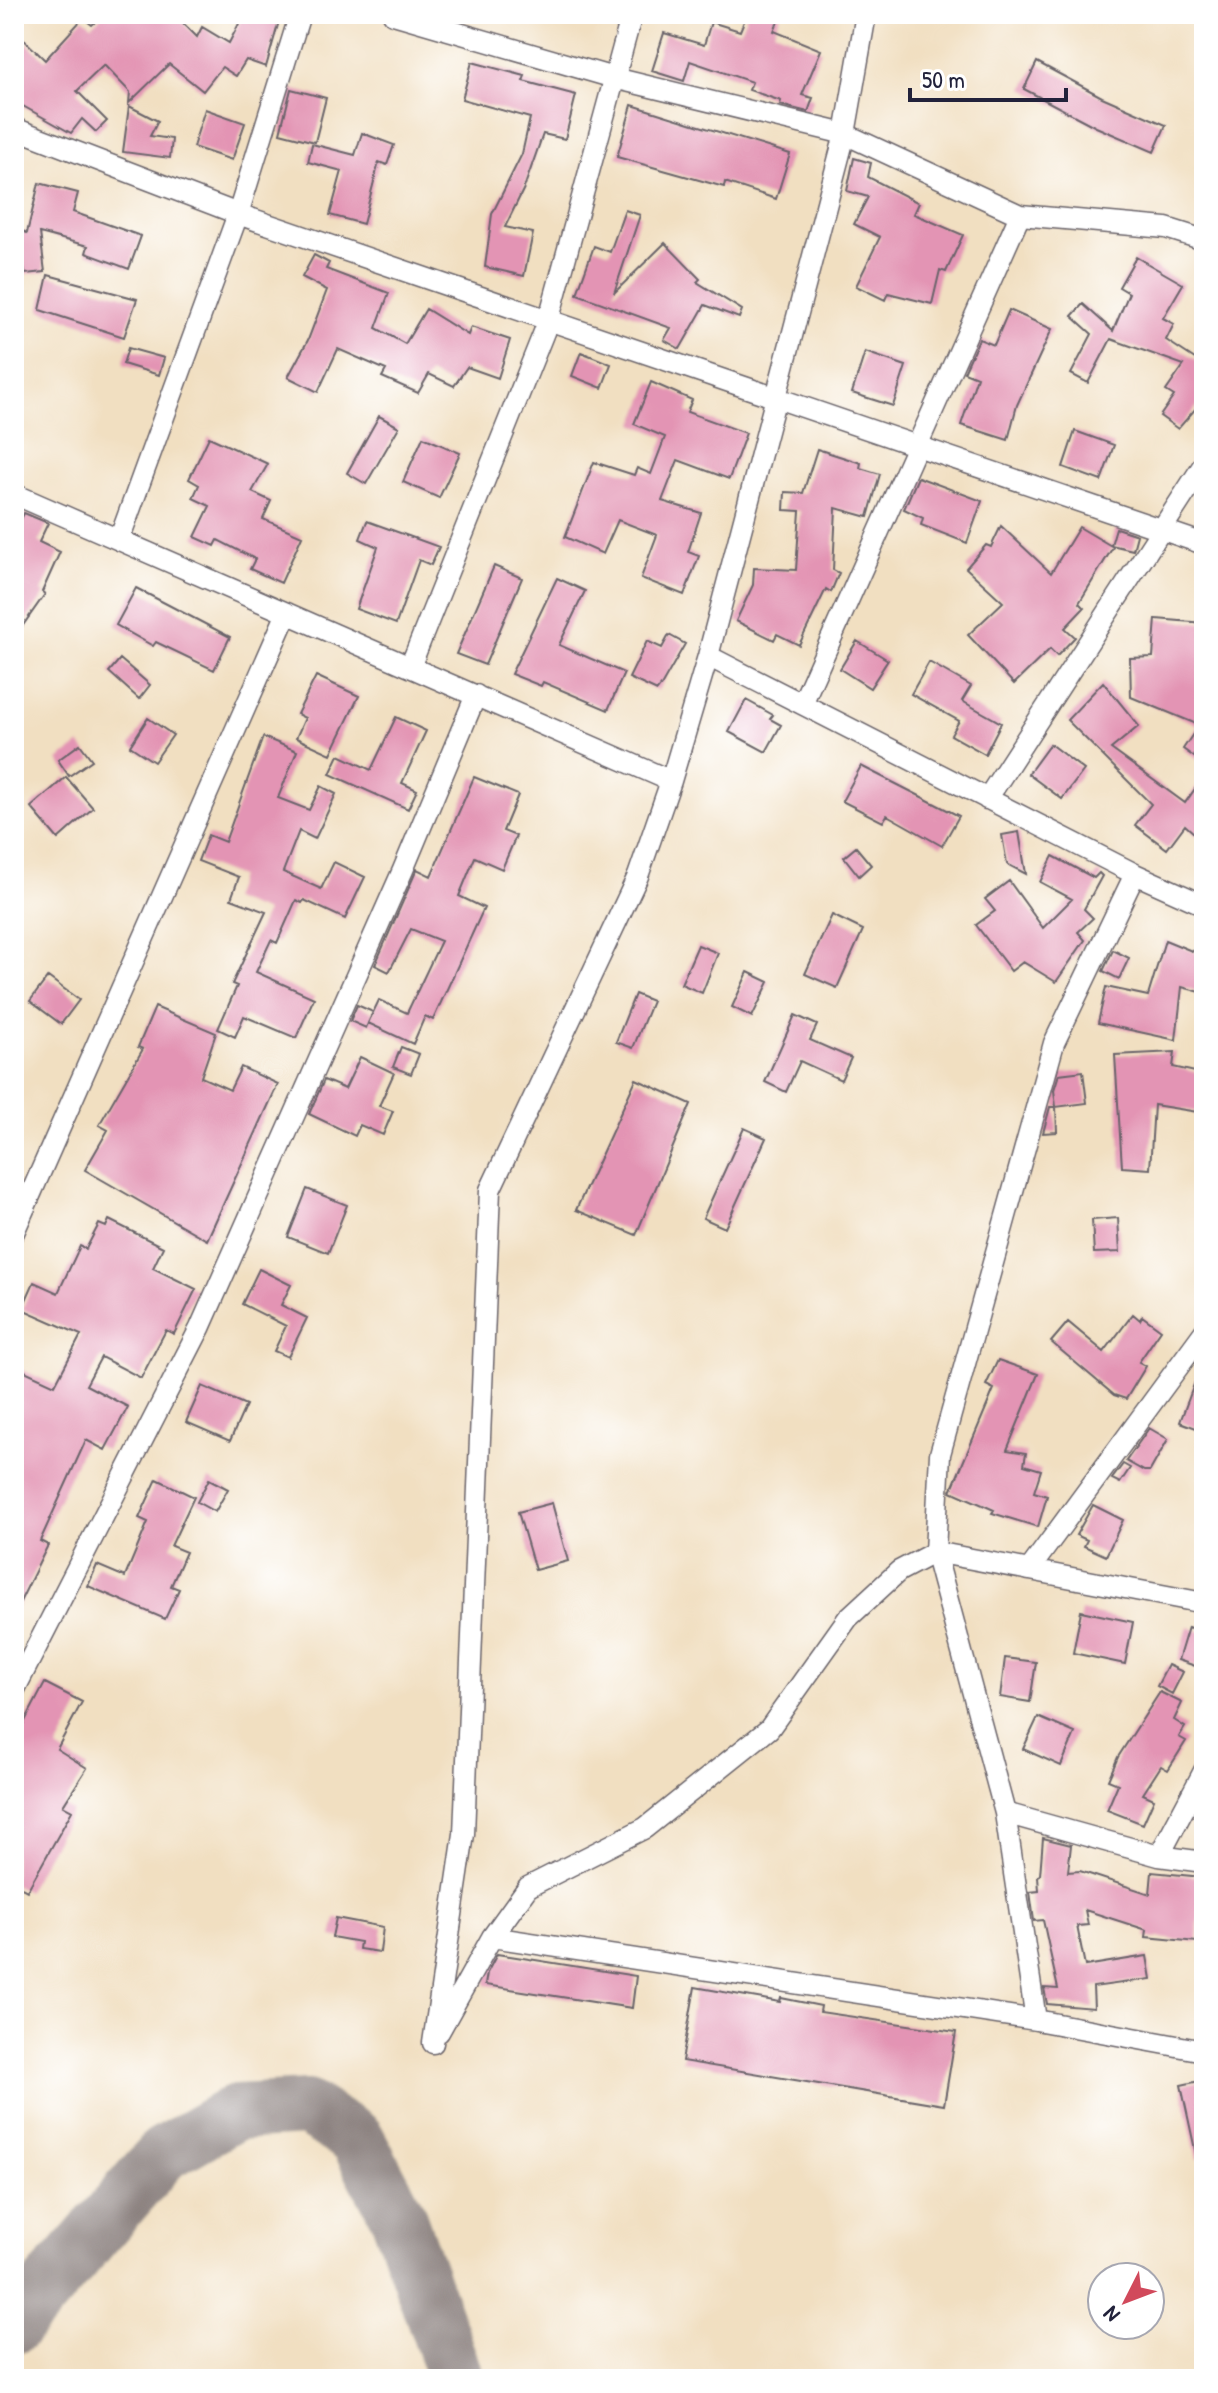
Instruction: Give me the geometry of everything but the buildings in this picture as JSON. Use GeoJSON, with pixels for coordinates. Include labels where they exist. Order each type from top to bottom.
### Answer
{"type":"FeatureCollection","features":[{"type":"Feature","properties":{"kind":"street"},"geometry":{"type":"LineString","coordinates":[[119,540],[238,214],[300,14]]}},
{"type":"Feature","properties":{"kind":"street"},"geometry":{"type":"LineString","coordinates":[[393,14],[614,78],[845,134],[1020,215],[1166,228],[1204,240]]}},
{"type":"Feature","properties":{"kind":"street"},"geometry":{"type":"LineString","coordinates":[[410,667],[548,322],[632,14]]}},
{"type":"Feature","properties":{"kind":"street"},"geometry":{"type":"LineString","coordinates":[[866,14],[845,134],[708,656],[671,781],[638,876],[490,1190],[464,1834],[433,2043],[492,1937],[528,1887],[645,1828],[769,1729],[848,1618],[899,1571],[935,1552],[1204,1603]]}},
{"type":"Feature","properties":{"kind":"street"},"geometry":{"type":"LineString","coordinates":[[14,128],[238,214],[1204,544]]}},
{"type":"Feature","properties":{"kind":"street"},"geometry":{"type":"LineString","coordinates":[[802,704],[1020,215]]}},
{"type":"Feature","properties":{"kind":"street"},"geometry":{"type":"LineString","coordinates":[[987,799],[1204,464]]}},
{"type":"Feature","properties":{"kind":"street"},"geometry":{"type":"LineString","coordinates":[[14,494],[671,781]]}},
{"type":"Feature","properties":{"kind":"street"},"geometry":{"type":"LineString","coordinates":[[14,1232],[287,613]]}},
{"type":"Feature","properties":{"kind":"street"},"geometry":{"type":"LineString","coordinates":[[708,656],[1135,874],[1204,905]]}},
{"type":"Feature","properties":{"kind":"street"},"geometry":{"type":"LineString","coordinates":[[14,1691],[200,1328],[403,870],[476,695]]}},
{"type":"Feature","properties":{"kind":"street"},"geometry":{"type":"LineString","coordinates":[[1036,2020],[1005,1813],[935,1552],[940,1454],[1054,1043],[1135,874]]}},
{"type":"Feature","properties":{"kind":"street"},"geometry":{"type":"LineString","coordinates":[[1029,1570],[1204,1332]]}},
{"type":"Feature","properties":{"kind":"street"},"geometry":{"type":"LineString","coordinates":[[1159,1856],[1204,1771]]}},
{"type":"Feature","properties":{"kind":"street"},"geometry":{"type":"LineString","coordinates":[[1005,1813],[1159,1856],[1204,1862]]}},
{"type":"Feature","properties":{"kind":"street"},"geometry":{"type":"LineString","coordinates":[[492,1937],[1036,2020],[1204,2051]]}},
{"type":"Feature","properties":{"kind":"taxiway"},"geometry":{"type":"LineString","coordinates":[[14,2326],[163,2154],[236,2112],[307,2108],[357,2139],[398,2216],[456,2379]]}}]}
